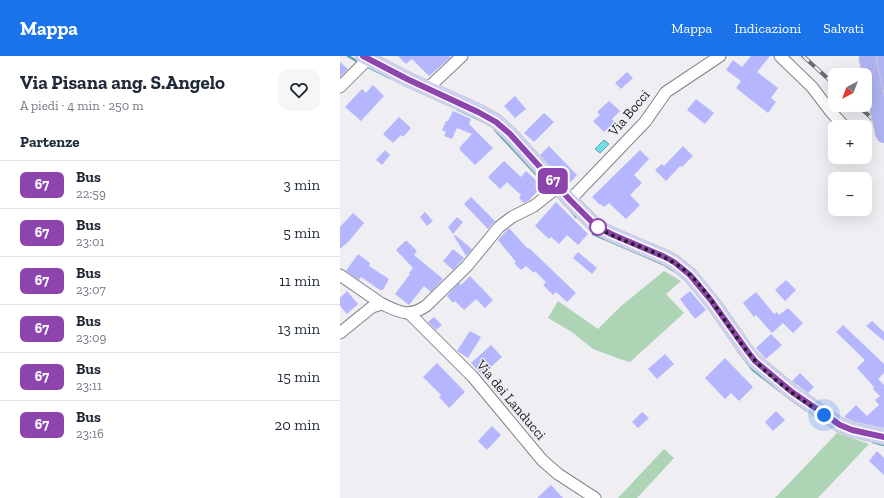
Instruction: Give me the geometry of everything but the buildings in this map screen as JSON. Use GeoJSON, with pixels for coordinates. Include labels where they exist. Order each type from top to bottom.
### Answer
{"type":"FeatureCollection","features":[{"type":"Feature","properties":{"kind":"highway"},"geometry":{"type":"LineString","coordinates":[[867,56],[884,135]]}},
{"type":"Feature","properties":{"kind":"highway"},"geometry":{"type":"LineString","coordinates":[[878,56],[884,82]]}},
{"type":"Feature","properties":{"kind":"main road"},"geometry":{"type":"LineString","coordinates":[[365,60],[428,88],[496,122],[510,134],[588,219],[602,230],[665,257],[686,272],[704,291],[738,340],[755,361],[804,401],[840,425],[852,430],[884,437]]}},
{"type":"Feature","properties":{"kind":"street"},"geometry":{"type":"LineString","coordinates":[[428,88],[462,56]]}},
{"type":"Feature","properties":{"kind":"street","name":"Via Bocci"},"geometry":{"type":"LineString","coordinates":[[570,200],[645,122],[666,92],[720,56]]}},
{"type":"Feature","properties":{"kind":"street"},"geometry":{"type":"LineString","coordinates":[[780,56],[812,87],[838,120]]}},
{"type":"Feature","properties":{"kind":"street"},"geometry":{"type":"LineString","coordinates":[[340,87],[365,60]]}},
{"type":"Feature","properties":{"kind":"street"},"geometry":{"type":"LineString","coordinates":[[340,275],[382,304],[410,314],[419,311],[446,289],[468,266],[499,227],[512,217],[534,206],[558,187]]}},
{"type":"Feature","properties":{"kind":"street"},"geometry":{"type":"LineString","coordinates":[[340,333],[372,307],[382,304]]}},
{"type":"Feature","properties":{"kind":"street","name":"Via dei Landucci"},"geometry":{"type":"LineString","coordinates":[[410,314],[473,377],[542,460],[558,474],[595,498]]}},
{"type":"Feature","properties":{"kind":"green space"},"geometry":{"type":"Polygon","coordinates":[[[664,271],[681,281],[666,294],[684,313],[630,362],[593,349],[572,332],[548,318],[558,301],[598,329],[620,307],[664,271]]]}},
{"type":"Feature","properties":{"kind":"green space"},"geometry":{"type":"Polygon","coordinates":[[[837,433],[869,444],[818,498],[775,498],[837,433]]]}},
{"type":"Feature","properties":{"kind":"green space"},"geometry":{"type":"Polygon","coordinates":[[[664,449],[674,458],[637,498],[618,498],[664,449]]]}},
{"type":"Feature","properties":{"kind":"water"},"geometry":{"type":"Polygon","coordinates":[[[604,140],[609,144],[600,153],[595,149],[604,140]]]}},
{"type":"Feature","properties":{"kind":"waterway"},"geometry":{"type":"LineString","coordinates":[[348,56],[360,63]]}},
{"type":"Feature","properties":{"kind":"waterway"},"geometry":{"type":"LineString","coordinates":[[366,66],[390,78]]}},
{"type":"Feature","properties":{"kind":"waterway"},"geometry":{"type":"LineString","coordinates":[[457,109],[483,121]]}},
{"type":"Feature","properties":{"kind":"waterway"},"geometry":{"type":"LineString","coordinates":[[495,130],[546,185]]}},
{"type":"Feature","properties":{"kind":"waterway"},"geometry":{"type":"LineString","coordinates":[[568,207],[576,217]]}},
{"type":"Feature","properties":{"kind":"waterway"},"geometry":{"type":"LineString","coordinates":[[593,234],[663,264],[674,271]]}},
{"type":"Feature","properties":{"kind":"waterway"},"geometry":{"type":"LineString","coordinates":[[738,351],[753,370],[780,391]]}},
{"type":"Feature","properties":{"kind":"waterway"},"geometry":{"type":"LineString","coordinates":[[789,398],[806,410]]}},
{"type":"Feature","properties":{"kind":"waterway"},"geometry":{"type":"LineString","coordinates":[[873,442],[884,445]]}},
{"type":"Feature","properties":{"kind":"railway"},"geometry":{"type":"LineString","coordinates":[[803,56],[828,79]]}},
{"type":"Feature","properties":{"kind":"railway"},"geometry":{"type":"LineString","coordinates":[[865,112],[884,129]]}},
{"type":"Feature","properties":{"kind":"bus line","name":"67"},"geometry":{"type":"LineString","coordinates":[[363,56],[407,79],[490,118],[503,127],[596,226],[633,244],[665,257],[674,262],[690,275],[716,307],[738,340],[755,361],[770,375],[804,401],[840,425],[852,430],[884,437]]}},
{"type":"Feature","properties":{"kind":"route"},"geometry":{"type":"LineString","coordinates":[[598,227],[596,226],[633,244],[665,257],[674,262],[690,275],[704,291],[738,340],[755,361],[770,375],[824,415]]}}]}
